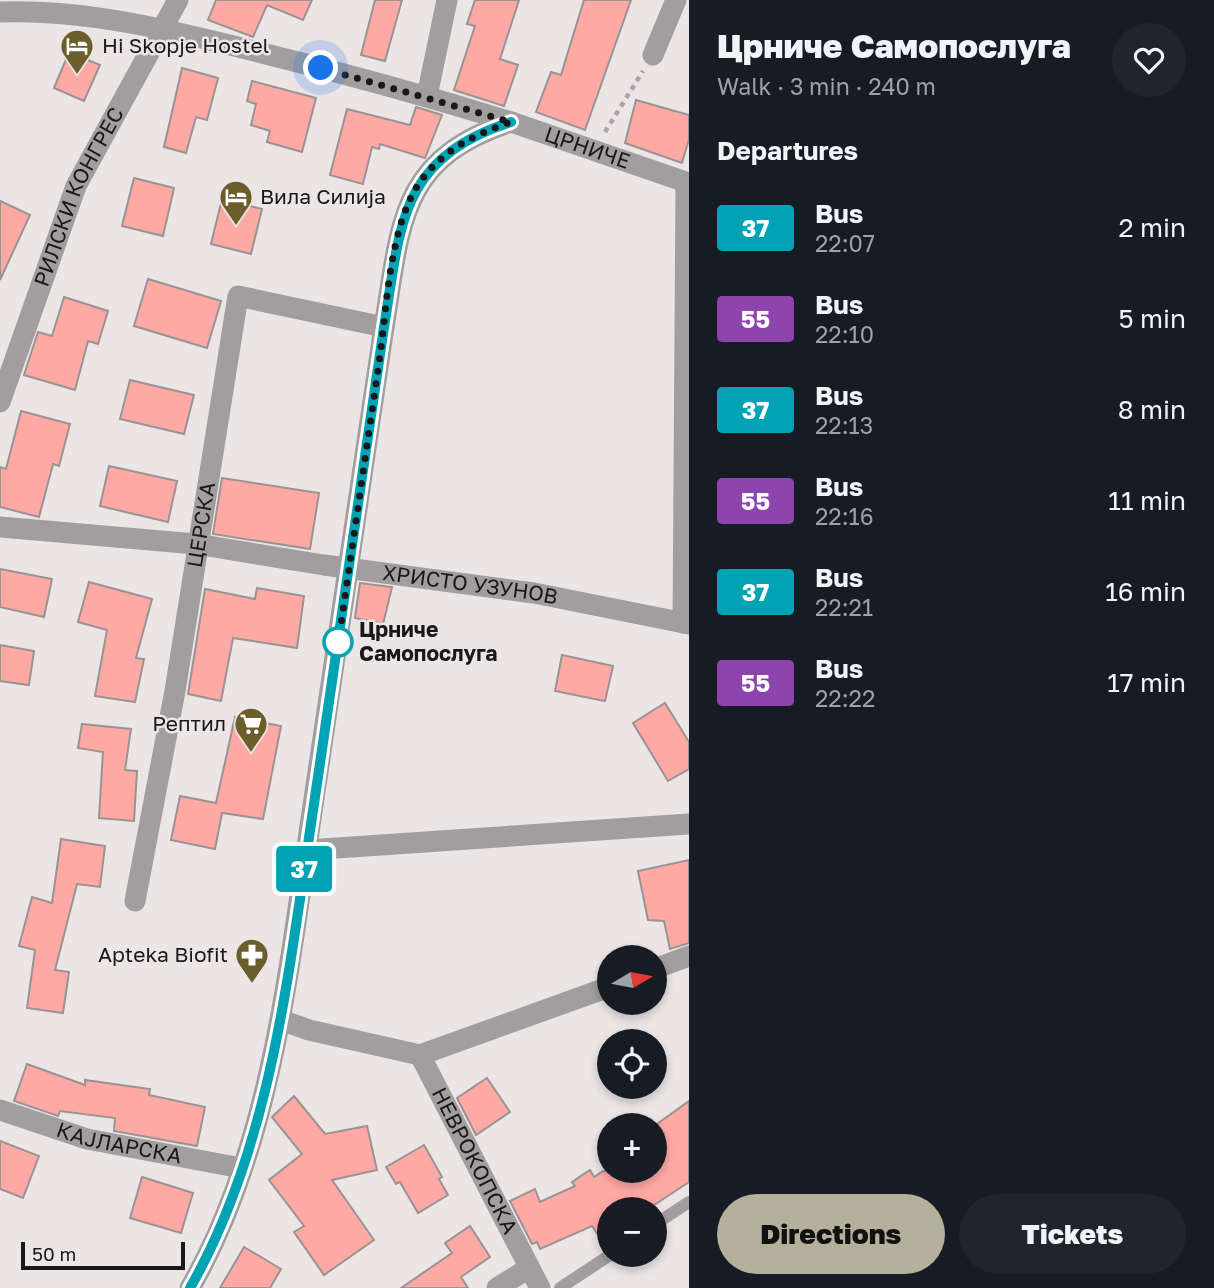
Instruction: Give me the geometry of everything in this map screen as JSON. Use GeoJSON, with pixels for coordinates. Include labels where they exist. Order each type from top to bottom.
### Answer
{"type":"FeatureCollection","features":[{"type":"Feature","properties":{"kind":"street","name":"РИЛСКИ КОНГРЕС"},"geometry":{"type":"LineString","coordinates":[[0,402],[76,186],[178,0]]}},
{"type":"Feature","properties":{"kind":"street"},"geometry":{"type":"LineString","coordinates":[[427,96],[447,0]]}},
{"type":"Feature","properties":{"kind":"street"},"geometry":{"type":"LineString","coordinates":[[653,55],[676,0]]}},
{"type":"Feature","properties":{"kind":"street","name":"ЦРНИЧЕ"},"geometry":{"type":"LineString","coordinates":[[0,12],[37,5],[164,28],[427,96],[688,183]]}},
{"type":"Feature","properties":{"kind":"street"},"geometry":{"type":"LineString","coordinates":[[190,1288],[220,1226],[242,1168],[281,1020],[402,220],[419,183],[458,145],[485,130],[511,122]]}},
{"type":"Feature","properties":{"kind":"street"},"geometry":{"type":"LineString","coordinates":[[686,624],[688,183]]}},
{"type":"Feature","properties":{"kind":"street","name":"ЦЕРСКА"},"geometry":{"type":"LineString","coordinates":[[135,901],[175,691],[196,544],[238,296],[384,327]]}},
{"type":"Feature","properties":{"kind":"street","name":"ХРИСТО УЗУНОВ"},"geometry":{"type":"LineString","coordinates":[[0,527],[196,544],[534,593],[686,624]]}},
{"type":"Feature","properties":{"kind":"street"},"geometry":{"type":"LineString","coordinates":[[307,850],[689,824]]}},
{"type":"Feature","properties":{"kind":"street"},"geometry":{"type":"LineString","coordinates":[[667,964],[689,956]]}},
{"type":"Feature","properties":{"kind":"street"},"geometry":{"type":"LineString","coordinates":[[281,1020],[309,1030],[420,1055],[597,991]]}},
{"type":"Feature","properties":{"kind":"street","name":"НЕВРОКОПСКА"},"geometry":{"type":"LineString","coordinates":[[420,1055],[540,1288]]}},
{"type":"Feature","properties":{"kind":"street","name":"КАЈЛАРСКА"},"geometry":{"type":"LineString","coordinates":[[0,1111],[87,1139],[242,1168]]}},
{"type":"Feature","properties":{"kind":"street"},"geometry":{"type":"LineString","coordinates":[[497,1288],[528,1269]]}},
{"type":"Feature","properties":{"kind":"lane"},"geometry":{"type":"LineString","coordinates":[[667,1216],[689,1202]]}},
{"type":"Feature","properties":{"kind":"lane"},"geometry":{"type":"LineString","coordinates":[[560,1288],[597,1264]]}},
{"type":"Feature","properties":{"kind":"path"},"geometry":{"type":"LineString","coordinates":[[594,150],[653,55]]}},
{"type":"Feature","properties":{"kind":"building"},"geometry":{"type":"Polygon","coordinates":[[[216,0],[312,0],[303,20],[267,5],[253,37],[208,20],[216,0]]]}},
{"type":"Feature","properties":{"kind":"building"},"geometry":{"type":"Polygon","coordinates":[[[375,0],[402,0],[385,61],[361,55],[375,0]]]}},
{"type":"Feature","properties":{"kind":"building"},"geometry":{"type":"Polygon","coordinates":[[[475,0],[519,0],[500,59],[518,65],[504,106],[454,90],[475,26],[467,24],[475,0]]]}},
{"type":"Feature","properties":{"kind":"building"},"geometry":{"type":"Polygon","coordinates":[[[584,0],[631,0],[585,130],[536,112],[551,72],[561,75],[584,0]]]}},
{"type":"Feature","properties":{"kind":"building","name":"Hi Skopje Hostel"},"geometry":{"type":"Polygon","coordinates":[[[69,52],[100,65],[84,101],[54,88],[69,52]]]}},
{"type":"Feature","properties":{"kind":"building"},"geometry":{"type":"Polygon","coordinates":[[[182,68],[218,78],[207,120],[196,117],[186,153],[164,147],[182,68]]]}},
{"type":"Feature","properties":{"kind":"building"},"geometry":{"type":"Polygon","coordinates":[[[252,81],[316,98],[302,152],[267,142],[270,131],[251,125],[256,104],[247,101],[252,81]]]}},
{"type":"Feature","properties":{"kind":"building"},"geometry":{"type":"Polygon","coordinates":[[[636,100],[689,115],[689,139],[682,163],[625,143],[636,100]]]}},
{"type":"Feature","properties":{"kind":"building"},"geometry":{"type":"Polygon","coordinates":[[[416,107],[442,115],[425,158],[380,144],[379,149],[372,147],[363,184],[330,175],[347,109],[410,125],[416,107]]]}},
{"type":"Feature","properties":{"kind":"building"},"geometry":{"type":"Polygon","coordinates":[[[134,178],[174,188],[163,236],[122,226],[134,178]]]}},
{"type":"Feature","properties":{"kind":"building","name":"Вила Силија"},"geometry":{"type":"Polygon","coordinates":[[[222,199],[262,209],[251,254],[211,244],[222,199]]]}},
{"type":"Feature","properties":{"kind":"building"},"geometry":{"type":"Polygon","coordinates":[[[0,201],[30,215],[0,280],[0,201]]]}},
{"type":"Feature","properties":{"kind":"building"},"geometry":{"type":"Polygon","coordinates":[[[148,279],[221,301],[207,348],[134,326],[148,279]]]}},
{"type":"Feature","properties":{"kind":"building"},"geometry":{"type":"Polygon","coordinates":[[[64,297],[108,311],[98,344],[88,341],[75,390],[24,375],[38,332],[52,336],[64,297]]]}},
{"type":"Feature","properties":{"kind":"building"},"geometry":{"type":"Polygon","coordinates":[[[130,380],[194,395],[184,434],[120,419],[130,380]]]}},
{"type":"Feature","properties":{"kind":"building"},"geometry":{"type":"Polygon","coordinates":[[[21,411],[70,424],[59,466],[53,464],[39,517],[0,507],[0,467],[6,469],[21,411]]]}},
{"type":"Feature","properties":{"kind":"building"},"geometry":{"type":"Polygon","coordinates":[[[109,466],[177,481],[168,522],[100,506],[109,466]]]}},
{"type":"Feature","properties":{"kind":"building"},"geometry":{"type":"Polygon","coordinates":[[[222,478],[319,493],[310,549],[213,534],[222,478]]]}},
{"type":"Feature","properties":{"kind":"building"},"geometry":{"type":"Polygon","coordinates":[[[0,569],[52,579],[44,617],[0,607],[0,569]]]}},
{"type":"Feature","properties":{"kind":"building"},"geometry":{"type":"Polygon","coordinates":[[[89,582],[152,599],[136,658],[144,659],[135,702],[95,696],[107,630],[78,622],[89,582]]]}},
{"type":"Feature","properties":{"kind":"building"},"geometry":{"type":"Polygon","coordinates":[[[360,583],[392,587],[383,624],[355,618],[360,583]]]}},
{"type":"Feature","properties":{"kind":"building"},"geometry":{"type":"Polygon","coordinates":[[[257,588],[304,596],[297,648],[233,638],[221,701],[188,694],[205,589],[255,599],[257,588]]]}},
{"type":"Feature","properties":{"kind":"building"},"geometry":{"type":"Polygon","coordinates":[[[0,645],[34,651],[29,685],[0,681],[0,645]]]}},
{"type":"Feature","properties":{"kind":"building"},"geometry":{"type":"Polygon","coordinates":[[[562,655],[613,666],[605,701],[555,691],[562,655]]]}},
{"type":"Feature","properties":{"kind":"building"},"geometry":{"type":"Polygon","coordinates":[[[665,703],[689,742],[689,769],[668,781],[633,723],[665,703]]]}},
{"type":"Feature","properties":{"kind":"building","name":"Рептил"},"geometry":{"type":"Polygon","coordinates":[[[235,717],[281,726],[263,819],[222,813],[215,849],[171,840],[180,796],[216,803],[235,717]]]}},
{"type":"Feature","properties":{"kind":"building"},"geometry":{"type":"Polygon","coordinates":[[[82,724],[131,729],[125,770],[137,771],[134,821],[99,818],[103,752],[78,748],[82,724]]]}},
{"type":"Feature","properties":{"kind":"building"},"geometry":{"type":"Polygon","coordinates":[[[61,839],[105,846],[100,887],[77,884],[55,970],[69,972],[63,1013],[27,1008],[35,950],[19,946],[32,897],[52,903],[61,839]]]}},
{"type":"Feature","properties":{"kind":"building"},"geometry":{"type":"Polygon","coordinates":[[[689,860],[689,943],[670,949],[664,921],[648,920],[638,871],[689,860]]]}},
{"type":"Feature","properties":{"kind":"building"},"geometry":{"type":"Polygon","coordinates":[[[27,1064],[85,1085],[85,1080],[150,1089],[149,1095],[205,1107],[197,1146],[114,1131],[115,1118],[60,1111],[58,1116],[14,1101],[27,1064]]]}},
{"type":"Feature","properties":{"kind":"building"},"geometry":{"type":"Polygon","coordinates":[[[487,1078],[510,1112],[476,1135],[457,1098],[487,1078]]]}},
{"type":"Feature","properties":{"kind":"building"},"geometry":{"type":"Polygon","coordinates":[[[294,1096],[325,1134],[367,1126],[377,1170],[332,1180],[374,1240],[324,1275],[294,1232],[304,1226],[269,1180],[302,1154],[272,1117],[294,1096]]]}},
{"type":"Feature","properties":{"kind":"building"},"geometry":{"type":"Polygon","coordinates":[[[689,1101],[689,1182],[666,1197],[597,1197],[597,1234],[592,1226],[540,1249],[537,1242],[532,1244],[510,1201],[535,1189],[540,1202],[575,1186],[572,1182],[590,1170],[594,1177],[597,1175],[597,1183],[667,1183],[667,1117],[689,1101]]]}},
{"type":"Feature","properties":{"kind":"building"},"geometry":{"type":"Polygon","coordinates":[[[0,1141],[39,1156],[23,1198],[0,1189],[0,1141]]]}},
{"type":"Feature","properties":{"kind":"building"},"geometry":{"type":"Polygon","coordinates":[[[424,1145],[442,1177],[439,1179],[448,1195],[418,1213],[400,1182],[396,1184],[386,1167],[424,1145]]]}},
{"type":"Feature","properties":{"kind":"building"},"geometry":{"type":"Polygon","coordinates":[[[142,1177],[193,1193],[181,1233],[130,1218],[142,1177]]]}},
{"type":"Feature","properties":{"kind":"building"},"geometry":{"type":"Polygon","coordinates":[[[470,1226],[490,1257],[461,1277],[468,1288],[401,1288],[452,1253],[445,1243],[470,1226]]]}},
{"type":"Feature","properties":{"kind":"building"},"geometry":{"type":"Polygon","coordinates":[[[244,1247],[281,1269],[270,1288],[220,1288],[244,1247]]]}},
{"type":"Feature","properties":{"kind":"bus line","name":"37"},"geometry":{"type":"LineString","coordinates":[[190,1288],[220,1226],[242,1168],[281,1020],[402,220],[419,183],[445,154],[472,136],[511,122]]}},
{"type":"Feature","properties":{"kind":"place","name":"Hi Skopje Hostel"},"geometry":{"type":"Point","coordinates":[77,76]}},
{"type":"Feature","properties":{"kind":"place","name":"Вила Силија"},"geometry":{"type":"Point","coordinates":[236,227]}},
{"type":"Feature","properties":{"kind":"place","name":"Црниче Самопослуга"},"geometry":{"type":"Point","coordinates":[338,642]}},
{"type":"Feature","properties":{"kind":"place","name":"Рептил"},"geometry":{"type":"Point","coordinates":[251,754]}},
{"type":"Feature","properties":{"kind":"place","name":"Apteka Biofit"},"geometry":{"type":"Point","coordinates":[252,985]}},
{"type":"Feature","properties":{"kind":"route"},"geometry":{"type":"LineString","coordinates":[[321,68],[511,122],[472,136],[445,154],[419,183],[402,220],[338,645],[338,642]]}}]}
